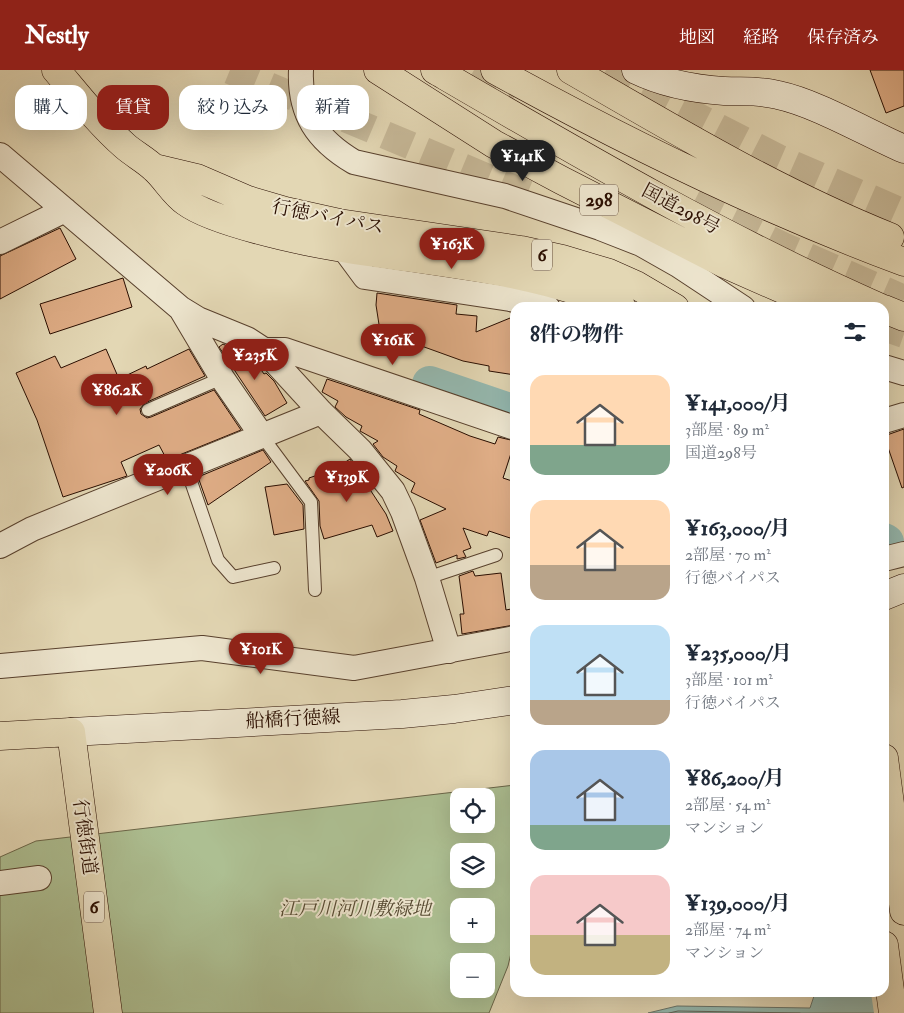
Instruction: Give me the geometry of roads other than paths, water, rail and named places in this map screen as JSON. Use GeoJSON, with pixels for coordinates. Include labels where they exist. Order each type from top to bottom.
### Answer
{"type":"FeatureCollection","features":[{"type":"Feature","properties":{"kind":"main road","name":"行徳バイパス"},"geometry":{"type":"LineString","coordinates":[[56,70],[92,114],[126,147],[155,168],[186,202],[211,213],[257,230],[345,250],[398,244],[521,250],[570,261],[609,273],[636,285],[665,302]]}},
{"type":"Feature","properties":{"kind":"main road","name":"298"},"geometry":{"type":"LineString","coordinates":[[378,70],[494,144],[561,180],[724,264],[816,302]]}},
{"type":"Feature","properties":{"kind":"main road","name":"国道298号"},"geometry":{"type":"LineString","coordinates":[[435,70],[699,220],[763,253],[869,302]]}},
{"type":"Feature","properties":{"kind":"main road","name":"国道298号"},"geometry":{"type":"LineString","coordinates":[[495,70],[594,124],[711,182],[904,262]]}},
{"type":"Feature","properties":{"kind":"main road"},"geometry":{"type":"LineString","coordinates":[[571,70],[726,159],[812,202],[904,243]]}},
{"type":"Feature","properties":{"kind":"main road"},"geometry":{"type":"LineString","coordinates":[[636,70],[654,79],[684,78],[728,91],[753,90],[780,95],[811,107],[904,150]]}},
{"type":"Feature","properties":{"kind":"main road","name":"行徳バイパス"},"geometry":{"type":"LineString","coordinates":[[155,168],[197,178],[248,200],[285,211],[339,222],[398,244],[558,283],[607,302]]}},
{"type":"Feature","properties":{"kind":"main road","name":"国道298号"},"geometry":{"type":"LineString","coordinates":[[889,311],[904,317]]}},
{"type":"Feature","properties":{"kind":"main road"},"geometry":{"type":"LineString","coordinates":[[889,326],[904,329]]}},
{"type":"Feature","properties":{"kind":"main road"},"geometry":{"type":"LineString","coordinates":[[889,594],[904,588]]}},
{"type":"Feature","properties":{"kind":"main road","name":"船橋行徳線"},"geometry":{"type":"LineString","coordinates":[[71,732],[402,714],[510,701]]}},
{"type":"Feature","properties":{"kind":"main road"},"geometry":{"type":"LineString","coordinates":[[0,736],[71,732]]}},
{"type":"Feature","properties":{"kind":"main road","name":"行徳街道"},"geometry":{"type":"LineString","coordinates":[[71,732],[108,1013]]}},
{"type":"Feature","properties":{"kind":"main road"},"geometry":{"type":"LineString","coordinates":[[889,796],[904,912]]}},
{"type":"Feature","properties":{"kind":"main road"},"geometry":{"type":"LineString","coordinates":[[889,983],[893,1013]]}},
{"type":"Feature","properties":{"kind":"street"},"geometry":{"type":"LineString","coordinates":[[301,70],[301,95],[312,125],[322,140],[335,151],[354,162],[504,196],[600,228],[641,244],[678,265],[734,302]]}},
{"type":"Feature","properties":{"kind":"street"},"geometry":{"type":"LineString","coordinates":[[3,160],[180,308],[198,319],[248,339],[264,350],[321,412],[360,450],[393,491],[427,578],[449,651]]}},
{"type":"Feature","properties":{"kind":"street"},"geometry":{"type":"LineString","coordinates":[[0,242],[65,210]]}},
{"type":"Feature","properties":{"kind":"street"},"geometry":{"type":"LineString","coordinates":[[345,250],[365,277],[523,302]]}},
{"type":"Feature","properties":{"kind":"street"},"geometry":{"type":"LineString","coordinates":[[180,308],[222,378],[262,436]]}},
{"type":"Feature","properties":{"kind":"street"},"geometry":{"type":"LineString","coordinates":[[264,350],[285,350],[510,426]]}},
{"type":"Feature","properties":{"kind":"street"},"geometry":{"type":"LineString","coordinates":[[889,368],[904,373]]}},
{"type":"Feature","properties":{"kind":"street"},"geometry":{"type":"LineString","coordinates":[[0,546],[32,529],[321,412]]}},
{"type":"Feature","properties":{"kind":"street"},"geometry":{"type":"LineString","coordinates":[[889,419],[904,415]]}},
{"type":"Feature","properties":{"kind":"street"},"geometry":{"type":"LineString","coordinates":[[0,666],[202,648],[354,668],[510,639]]}},
{"type":"Feature","properties":{"kind":"street"},"geometry":{"type":"LineString","coordinates":[[0,883],[39,878]]}},
{"type":"Feature","properties":{"kind":"lane"},"geometry":{"type":"LineString","coordinates":[[148,410],[222,378]]}},
{"type":"Feature","properties":{"kind":"lane"},"geometry":{"type":"LineString","coordinates":[[262,436],[312,502],[315,590]]}},
{"type":"Feature","properties":{"kind":"lane"},"geometry":{"type":"LineString","coordinates":[[186,467],[218,560],[232,577],[274,568]]}},
{"type":"Feature","properties":{"kind":"lane"},"geometry":{"type":"LineString","coordinates":[[427,578],[496,555]]}},
{"type":"Feature","properties":{"kind":"water"},"geometry":{"type":"Polygon","coordinates":[[[814,997],[889,997],[904,1013],[648,1013],[677,1006],[810,1008],[814,997]]]}},
{"type":"Feature","properties":{"kind":"waterway"},"geometry":{"type":"LineString","coordinates":[[430,384],[510,411]]}},
{"type":"Feature","properties":{"kind":"tunnel"},"geometry":{"type":"LineString","coordinates":[[230,70],[536,198]]}},
{"type":"Feature","properties":{"kind":"tunnel"},"geometry":{"type":"LineString","coordinates":[[474,70],[516,94]]}},
{"type":"Feature","properties":{"kind":"tunnel"},"geometry":{"type":"LineString","coordinates":[[606,70],[778,158],[904,213]]}},
{"type":"Feature","properties":{"kind":"tunnel"},"geometry":{"type":"LineString","coordinates":[[694,202],[783,246],[904,299]]}},
{"type":"Feature","properties":{"kind":"tunnel"},"geometry":{"type":"LineString","coordinates":[[889,329],[904,334]]}},
{"type":"Feature","properties":{"kind":"park label","name":"江戸川河川敷緑地"},"geometry":{"type":"Point","coordinates":[355,909]}}]}
